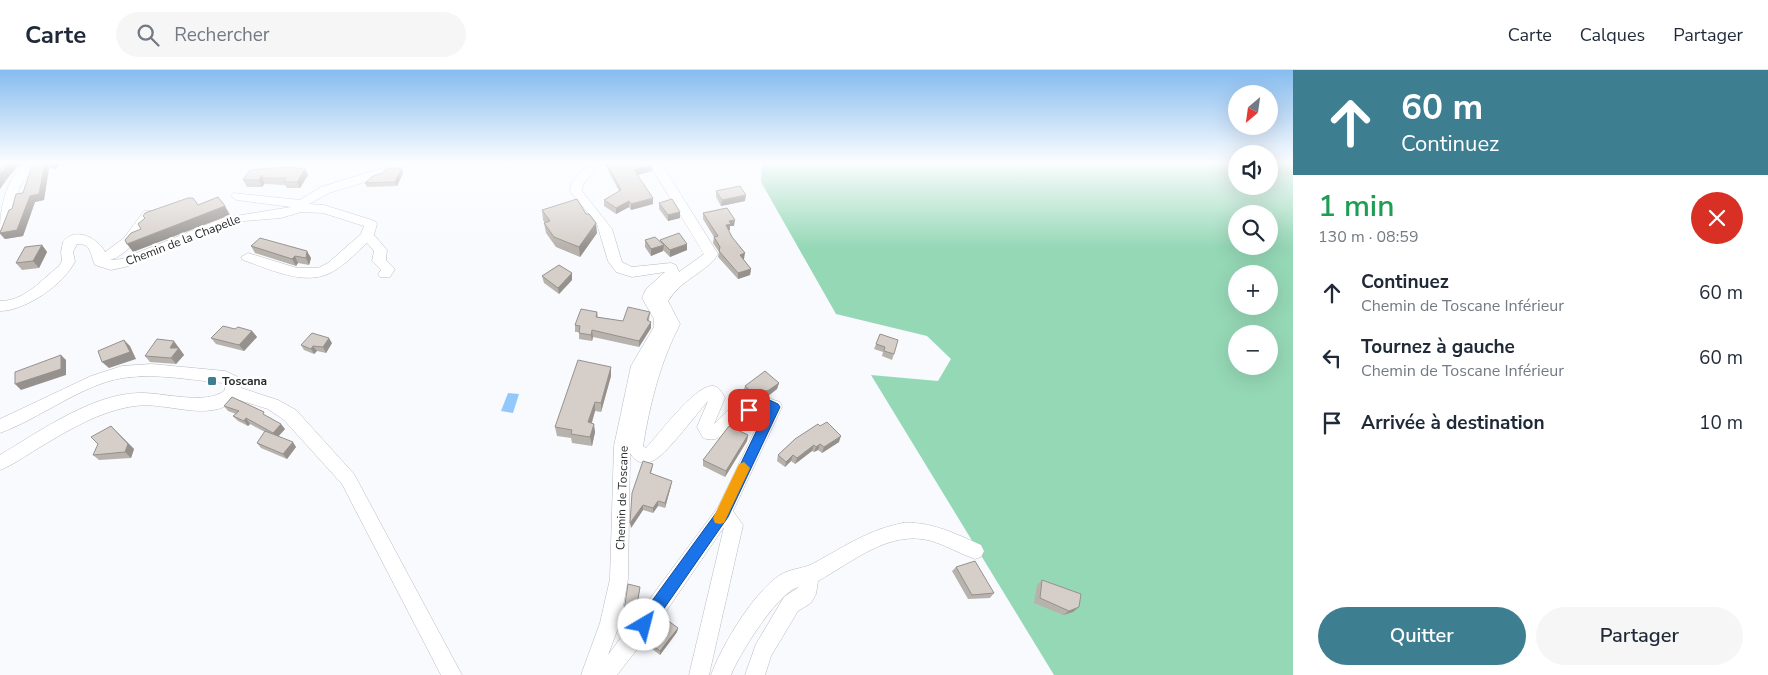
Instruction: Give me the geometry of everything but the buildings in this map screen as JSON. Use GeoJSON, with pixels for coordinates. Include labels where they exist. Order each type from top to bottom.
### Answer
{"type":"FeatureCollection","features":[{"type":"Feature","properties":{"kind":"street"},"geometry":{"type":"LineString","coordinates":[[0,228],[8,211],[11,191]]}},
{"type":"Feature","properties":{"kind":"street"},"geometry":{"type":"LineString","coordinates":[[301,206],[323,191]]}},
{"type":"Feature","properties":{"kind":"street","name":"Chemin de Toscane"},"geometry":{"type":"LineString","coordinates":[[576,191],[608,234],[616,264],[624,271],[635,273],[665,266],[671,268],[673,272],[651,292],[648,298],[661,319],[661,326],[638,366],[622,446],[619,579],[610,623],[591,675]]}},
{"type":"Feature","properties":{"kind":"street"},"geometry":{"type":"LineString","coordinates":[[605,675],[653,613],[724,513],[774,407],[765,403],[733,416],[715,433],[708,433],[705,427],[717,398],[712,392],[704,394],[651,454],[641,456],[635,447],[641,407],[662,344],[673,324],[661,301],[664,294],[692,270],[709,260],[711,254],[672,191]]}},
{"type":"Feature","properties":{"kind":"street"},"geometry":{"type":"LineString","coordinates":[[238,196],[324,209],[371,224],[367,236],[333,266],[313,274],[297,273],[248,257]]}},
{"type":"Feature","properties":{"kind":"street","name":"Chemin de la Chapelle"},"geometry":{"type":"LineString","coordinates":[[100,258],[100,262],[105,265],[116,265],[155,252],[227,221],[244,217],[281,214],[301,206]]}},
{"type":"Feature","properties":{"kind":"street"},"geometry":{"type":"LineString","coordinates":[[0,306],[15,306],[69,264],[70,257],[67,252],[69,242],[72,240],[82,239],[94,244],[98,248],[100,258],[108,258],[121,249],[148,214]]}},
{"type":"Feature","properties":{"kind":"street"},"geometry":{"type":"LineString","coordinates":[[367,236],[380,250],[379,262],[388,269],[385,274]]}},
{"type":"Feature","properties":{"kind":"street"},"geometry":{"type":"LineString","coordinates":[[0,426],[96,380],[122,372],[152,370],[225,377],[233,380],[234,392]]}},
{"type":"Feature","properties":{"kind":"street"},"geometry":{"type":"LineString","coordinates":[[0,462],[84,416],[113,405],[138,399],[210,404],[220,402],[234,392]]}},
{"type":"Feature","properties":{"kind":"street"},"geometry":{"type":"LineString","coordinates":[[234,392],[274,404],[290,415],[348,479],[452,675]]}},
{"type":"Feature","properties":{"kind":"street"},"geometry":{"type":"LineString","coordinates":[[698,675],[713,611],[726,568],[734,525],[724,513]]}},
{"type":"Feature","properties":{"kind":"street"},"geometry":{"type":"LineString","coordinates":[[721,675],[738,642],[772,595],[788,580],[808,576],[868,541],[904,531],[924,531],[975,551]]}},
{"type":"Feature","properties":{"kind":"street"},"geometry":{"type":"LineString","coordinates":[[754,675],[763,651],[791,604],[804,596],[809,588],[808,576]]}},
{"type":"Feature","properties":{"kind":"green space"},"geometry":{"type":"Polygon","coordinates":[[[766,191],[1228,191],[1228,195],[1278,195],[1278,191],[1293,191],[1293,675],[1054,675],[871,375],[938,381],[951,359],[927,336],[836,314],[766,191]]]}},
{"type":"Feature","properties":{"kind":"water"},"geometry":{"type":"Polygon","coordinates":[[[508,393],[519,394],[513,413],[501,411],[508,393]]]}},
{"type":"Feature","properties":{"kind":"slow traffic"},"geometry":{"type":"LineString","coordinates":[[720,518],[744,468]]}},
{"type":"Feature","properties":{"kind":"place","name":"Toscana"},"geometry":{"type":"Point","coordinates":[212,381]}},
{"type":"Feature","properties":{"kind":"route"},"geometry":{"type":"LineString","coordinates":[[644,625],[724,513],[760,432],[774,407],[765,403],[749,410]]}}]}
